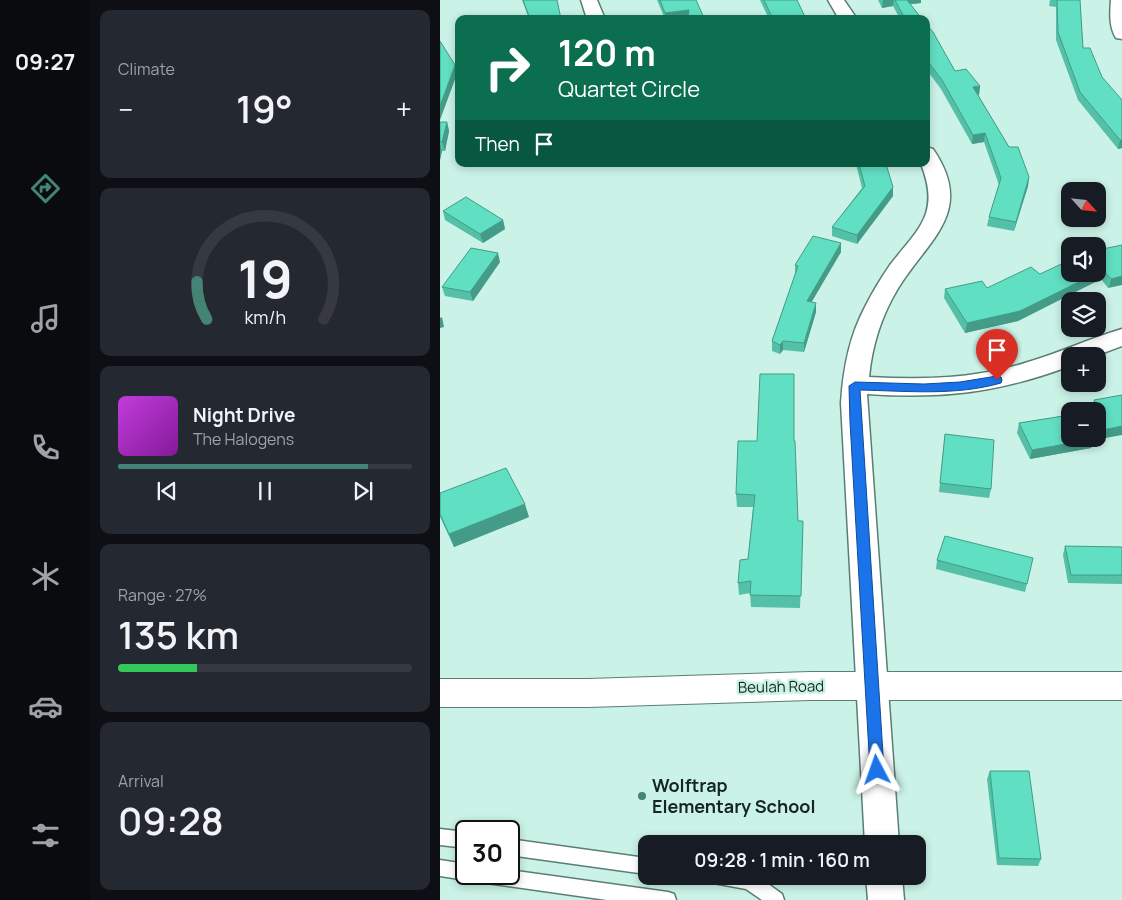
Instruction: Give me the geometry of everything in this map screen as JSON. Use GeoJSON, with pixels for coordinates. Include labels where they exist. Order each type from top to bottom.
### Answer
{"type":"FeatureCollection","features":[{"type":"Feature","properties":{"kind":"main road","name":"Beulah Road"},"geometry":{"type":"LineString","coordinates":[[440,693],[588,693],[801,686],[1122,686]]}},
{"type":"Feature","properties":{"kind":"street"},"geometry":{"type":"LineString","coordinates":[[589,0],[595,15]]}},
{"type":"Feature","properties":{"kind":"street"},"geometry":{"type":"LineString","coordinates":[[836,0],[845,15]]}},
{"type":"Feature","properties":{"kind":"street"},"geometry":{"type":"LineString","coordinates":[[1119,0],[1122,32]]}},
{"type":"Feature","properties":{"kind":"street"},"geometry":{"type":"LineString","coordinates":[[881,835],[854,403],[855,386],[862,345],[873,314],[898,271],[928,233],[936,216],[939,202],[938,182],[930,163]]}},
{"type":"Feature","properties":{"kind":"street"},"geometry":{"type":"LineString","coordinates":[[1096,347],[1122,337]]}},
{"type":"Feature","properties":{"kind":"street"},"geometry":{"type":"LineString","coordinates":[[855,386],[924,388],[960,386],[997,380],[1033,371],[1061,361]]}},
{"type":"Feature","properties":{"kind":"street"},"geometry":{"type":"LineString","coordinates":[[885,885],[886,900]]}},
{"type":"Feature","properties":{"kind":"lane"},"geometry":{"type":"LineString","coordinates":[[440,837],[455,839]]}},
{"type":"Feature","properties":{"kind":"lane"},"geometry":{"type":"LineString","coordinates":[[520,848],[638,865]]}},
{"type":"Feature","properties":{"kind":"lane"},"geometry":{"type":"LineString","coordinates":[[440,868],[455,870]]}},
{"type":"Feature","properties":{"kind":"lane"},"geometry":{"type":"LineString","coordinates":[[520,880],[668,900]]}},
{"type":"Feature","properties":{"kind":"lane"},"geometry":{"type":"LineString","coordinates":[[755,885],[776,900]]}},
{"type":"Feature","properties":{"kind":"building"},"geometry":{"type":"Polygon","coordinates":[[[523,0],[557,0],[560,15],[529,15],[523,0]]]}},
{"type":"Feature","properties":{"kind":"building"},"geometry":{"type":"Polygon","coordinates":[[[660,0],[696,0],[703,15],[688,15],[689,10],[665,13],[660,0]]]}},
{"type":"Feature","properties":{"kind":"building"},"geometry":{"type":"Polygon","coordinates":[[[764,0],[797,0],[804,15],[771,15],[764,0]]]}},
{"type":"Feature","properties":{"kind":"building"},"geometry":{"type":"Polygon","coordinates":[[[895,0],[907,0],[919,15],[903,15],[895,0]]]}},
{"type":"Feature","properties":{"kind":"building"},"geometry":{"type":"Polygon","coordinates":[[[1057,0],[1080,0],[1083,48],[1090,48],[1102,77],[1122,100],[1122,140],[1120,140],[1080,92],[1058,32],[1057,0]]]}},
{"type":"Feature","properties":{"kind":"building"},"geometry":{"type":"Polygon","coordinates":[[[930,29],[955,71],[966,69],[980,86],[973,87],[1009,147],[1018,147],[1029,177],[1016,222],[989,217],[1001,178],[985,133],[973,135],[942,80],[930,64],[930,29]]]}},
{"type":"Feature","properties":{"kind":"building"},"geometry":{"type":"Polygon","coordinates":[[[440,41],[455,65],[440,106],[440,41]]]}},
{"type":"Feature","properties":{"kind":"building"},"geometry":{"type":"Polygon","coordinates":[[[440,122],[447,122],[442,142],[440,142],[440,122]]]}},
{"type":"Feature","properties":{"kind":"building"},"geometry":{"type":"Polygon","coordinates":[[[860,167],[887,167],[893,187],[857,235],[832,227],[865,186],[860,167]]]}},
{"type":"Feature","properties":{"kind":"building"},"geometry":{"type":"Polygon","coordinates":[[[466,197],[503,220],[480,234],[443,211],[466,197]]]}},
{"type":"Feature","properties":{"kind":"building"},"geometry":{"type":"Polygon","coordinates":[[[813,236],[841,243],[807,301],[816,303],[804,343],[783,341],[780,345],[772,341],[798,266],[795,265],[813,236]]]}},
{"type":"Feature","properties":{"kind":"building"},"geometry":{"type":"Polygon","coordinates":[[[1122,245],[1122,276],[1111,279],[1106,273],[1106,248],[1122,245]]]}},
{"type":"Feature","properties":{"kind":"building"},"geometry":{"type":"Polygon","coordinates":[[[471,248],[498,253],[470,292],[442,287],[471,248]]]}},
{"type":"Feature","properties":{"kind":"building"},"geometry":{"type":"Polygon","coordinates":[[[1061,264],[1061,282],[1079,282],[1020,311],[967,323],[945,289],[982,281],[987,288],[1031,267],[1040,274],[1061,264]]]}},
{"type":"Feature","properties":{"kind":"building"},"geometry":{"type":"Polygon","coordinates":[[[760,374],[794,374],[794,441],[798,521],[803,521],[801,596],[750,595],[751,581],[738,583],[740,560],[748,559],[755,495],[736,494],[738,441],[757,441],[760,374]]]}},
{"type":"Feature","properties":{"kind":"building"},"geometry":{"type":"Polygon","coordinates":[[[1122,395],[1122,426],[1106,429],[1106,402],[1095,402],[1094,400],[1122,395]]]}},
{"type":"Feature","properties":{"kind":"building"},"geometry":{"type":"Polygon","coordinates":[[[1061,416],[1061,445],[1032,450],[1019,423],[1061,416]]]}},
{"type":"Feature","properties":{"kind":"building"},"geometry":{"type":"Polygon","coordinates":[[[945,434],[994,440],[991,489],[940,483],[945,434]]]}},
{"type":"Feature","properties":{"kind":"building"},"geometry":{"type":"Polygon","coordinates":[[[506,468],[525,504],[449,534],[440,514],[440,493],[506,468]]]}},
{"type":"Feature","properties":{"kind":"building"},"geometry":{"type":"Polygon","coordinates":[[[945,536],[1033,558],[1027,584],[937,560],[945,536]]]}},
{"type":"Feature","properties":{"kind":"building"},"geometry":{"type":"Polygon","coordinates":[[[1065,546],[1122,547],[1122,575],[1071,575],[1065,546]]]}},
{"type":"Feature","properties":{"kind":"building"},"geometry":{"type":"Polygon","coordinates":[[[990,771],[1029,771],[1041,859],[999,858],[990,771]]]}},
{"type":"Feature","properties":{"kind":"place","name":"Wolftrap Elementary School"},"geometry":{"type":"Point","coordinates":[642,796]}},
{"type":"Feature","properties":{"kind":"route"},"geometry":{"type":"LineString","coordinates":[[877,770],[855,422],[855,386],[924,388],[960,386],[997,380]]}}]}
